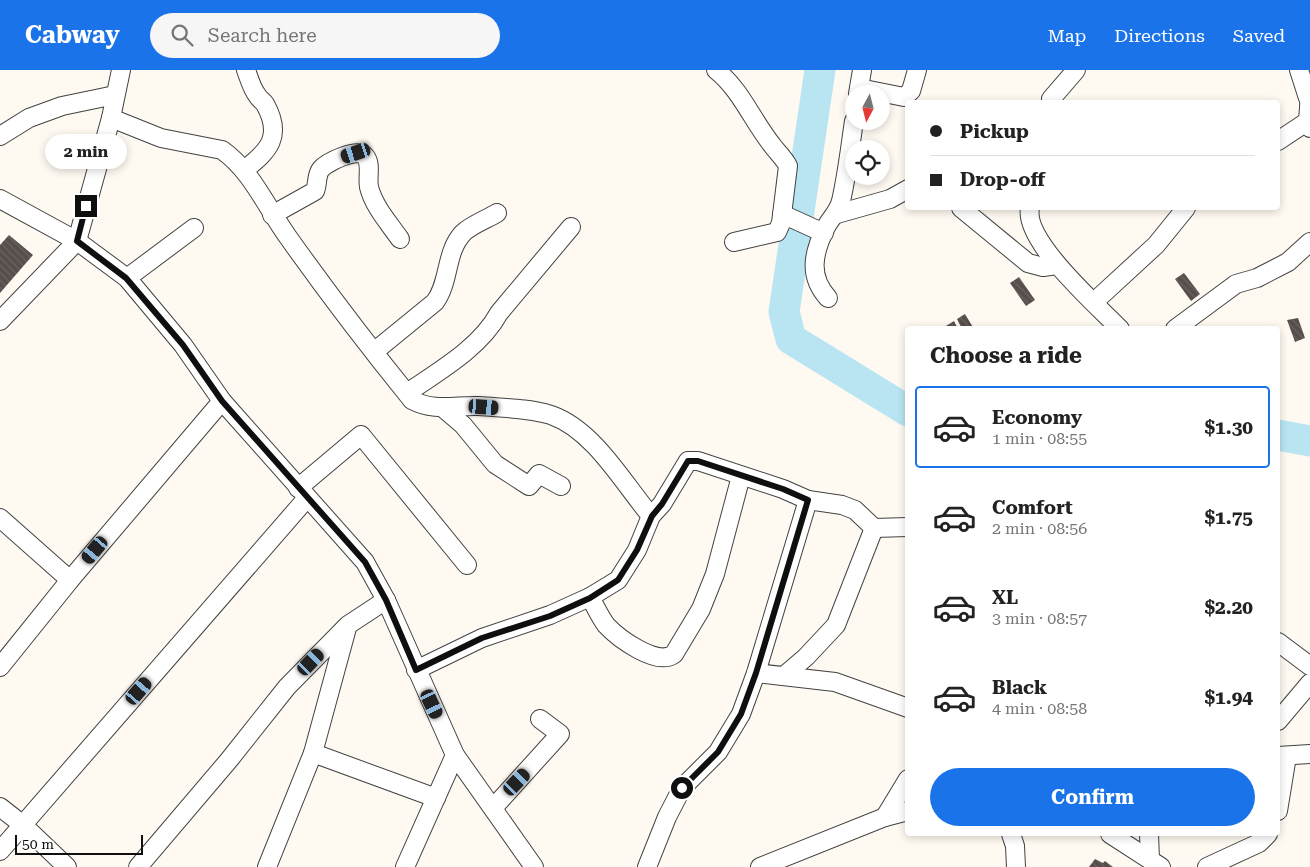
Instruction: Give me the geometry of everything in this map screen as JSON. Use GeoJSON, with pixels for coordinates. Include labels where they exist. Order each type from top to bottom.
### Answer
{"type":"FeatureCollection","features":[{"type":"Feature","properties":{"kind":"street"},"geometry":{"type":"LineString","coordinates":[[0,321],[77,241],[111,118],[121,70]]}},
{"type":"Feature","properties":{"kind":"street"},"geometry":{"type":"LineString","coordinates":[[244,170],[262,155],[271,144],[274,134],[264,103],[256,95],[246,70]]}},
{"type":"Feature","properties":{"kind":"street"},"geometry":{"type":"LineString","coordinates":[[716,70],[725,77],[742,98],[767,138],[788,166],[783,214],[781,223],[774,234],[734,242]]}},
{"type":"Feature","properties":{"kind":"street"},"geometry":{"type":"LineString","coordinates":[[859,85],[862,70]]}},
{"type":"Feature","properties":{"kind":"street"},"geometry":{"type":"LineString","coordinates":[[890,95],[904,97],[911,91],[917,70]]}},
{"type":"Feature","properties":{"kind":"street"},"geometry":{"type":"LineString","coordinates":[[1048,100],[1076,70]]}},
{"type":"Feature","properties":{"kind":"street"},"geometry":{"type":"LineString","coordinates":[[1280,140],[1309,124],[1309,96],[1299,70]]}},
{"type":"Feature","properties":{"kind":"street"},"geometry":{"type":"LineString","coordinates":[[0,136],[29,118],[62,106],[115,95]]}},
{"type":"Feature","properties":{"kind":"street"},"geometry":{"type":"LineString","coordinates":[[111,118],[161,138],[222,150],[244,170],[272,215],[407,393],[419,404],[442,408],[495,407],[539,412],[563,420],[574,426],[612,463],[629,490],[652,516]]}},
{"type":"Feature","properties":{"kind":"street"},"geometry":{"type":"LineString","coordinates":[[837,214],[852,130]]}},
{"type":"Feature","properties":{"kind":"street"},"geometry":{"type":"LineString","coordinates":[[272,215],[315,191],[320,170],[330,161],[356,153],[361,154],[368,161],[369,186],[377,207],[400,239]]}},
{"type":"Feature","properties":{"kind":"street"},"geometry":{"type":"LineString","coordinates":[[828,298],[818,288],[814,274],[815,258],[823,232],[830,221],[837,214],[890,199],[905,191]]}},
{"type":"Feature","properties":{"kind":"street"},"geometry":{"type":"LineString","coordinates":[[0,199],[77,241],[126,278],[183,345],[222,401],[365,562],[386,600],[455,755],[494,807],[534,867]]}},
{"type":"Feature","properties":{"kind":"street"},"geometry":{"type":"LineString","coordinates":[[963,210],[1028,263],[1043,267],[1057,265]]}},
{"type":"Feature","properties":{"kind":"street"},"geometry":{"type":"LineString","coordinates":[[1030,210],[1031,224],[1057,265],[1117,326]]}},
{"type":"Feature","properties":{"kind":"street"},"geometry":{"type":"LineString","coordinates":[[1094,302],[1156,245],[1184,210]]}},
{"type":"Feature","properties":{"kind":"street"},"geometry":{"type":"LineString","coordinates":[[375,351],[435,302],[442,292],[449,259],[464,232],[498,213]]}},
{"type":"Feature","properties":{"kind":"street"},"geometry":{"type":"LineString","coordinates":[[783,214],[823,232]]}},
{"type":"Feature","properties":{"kind":"street"},"geometry":{"type":"LineString","coordinates":[[407,393],[465,351],[490,329],[498,313],[572,227]]}},
{"type":"Feature","properties":{"kind":"street"},"geometry":{"type":"LineString","coordinates":[[126,278],[194,228]]}},
{"type":"Feature","properties":{"kind":"street"},"geometry":{"type":"LineString","coordinates":[[1179,326],[1236,284],[1257,278],[1288,262],[1310,242]]}},
{"type":"Feature","properties":{"kind":"street"},"geometry":{"type":"LineString","coordinates":[[0,667],[70,580],[222,401]]}},
{"type":"Feature","properties":{"kind":"street"},"geometry":{"type":"LineString","coordinates":[[442,408],[463,425],[494,464],[515,479],[529,486],[539,474],[561,486]]}},
{"type":"Feature","properties":{"kind":"street"},"geometry":{"type":"LineString","coordinates":[[0,851],[302,493],[361,436],[467,565]]}},
{"type":"Feature","properties":{"kind":"street"},"geometry":{"type":"LineString","coordinates":[[416,670],[482,638],[550,616],[590,598],[618,580],[626,570],[652,516],[662,504],[688,461],[698,461],[783,489],[808,500],[827,502],[855,510],[874,528],[905,527]]}},
{"type":"Feature","properties":{"kind":"street"},"geometry":{"type":"LineString","coordinates":[[590,598],[606,624],[619,636],[631,645],[659,658],[669,658],[701,610],[717,566],[741,476]]}},
{"type":"Feature","properties":{"kind":"street"},"geometry":{"type":"LineString","coordinates":[[647,867],[667,817],[682,788],[718,752],[741,714],[756,673],[808,500]]}},
{"type":"Feature","properties":{"kind":"street"},"geometry":{"type":"LineString","coordinates":[[0,518],[70,580]]}},
{"type":"Feature","properties":{"kind":"street"},"geometry":{"type":"LineString","coordinates":[[785,675],[806,658],[836,625],[874,528]]}},
{"type":"Feature","properties":{"kind":"street"},"geometry":{"type":"LineString","coordinates":[[138,867],[230,760],[287,687],[348,625],[386,600]]}},
{"type":"Feature","properties":{"kind":"street"},"geometry":{"type":"LineString","coordinates":[[267,867],[312,753],[348,625]]}},
{"type":"Feature","properties":{"kind":"street"},"geometry":{"type":"LineString","coordinates":[[1280,644],[1310,666]]}},
{"type":"Feature","properties":{"kind":"street"},"geometry":{"type":"LineString","coordinates":[[756,673],[835,682],[855,687],[905,707]]}},
{"type":"Feature","properties":{"kind":"street"},"geometry":{"type":"LineString","coordinates":[[1280,719],[1310,684]]}},
{"type":"Feature","properties":{"kind":"street"},"geometry":{"type":"LineString","coordinates":[[494,807],[560,734],[540,719]]}},
{"type":"Feature","properties":{"kind":"street"},"geometry":{"type":"LineString","coordinates":[[312,753],[436,798]]}},
{"type":"Feature","properties":{"kind":"street"},"geometry":{"type":"LineString","coordinates":[[1280,784],[1282,756],[1310,754]]}},
{"type":"Feature","properties":{"kind":"street"},"geometry":{"type":"LineString","coordinates":[[404,867],[455,755]]}},
{"type":"Feature","properties":{"kind":"street"},"geometry":{"type":"LineString","coordinates":[[885,817],[905,784]]}},
{"type":"Feature","properties":{"kind":"street"},"geometry":{"type":"LineString","coordinates":[[0,807],[23,825],[66,867]]}},
{"type":"Feature","properties":{"kind":"street"},"geometry":{"type":"LineString","coordinates":[[760,867],[885,817],[905,812]]}},
{"type":"Feature","properties":{"kind":"street"},"geometry":{"type":"LineString","coordinates":[[1012,836],[1015,846],[1016,867]]}},
{"type":"Feature","properties":{"kind":"street"},"geometry":{"type":"LineString","coordinates":[[1113,836],[1156,863]]}},
{"type":"Feature","properties":{"kind":"street"},"geometry":{"type":"LineString","coordinates":[[1149,836],[1156,863]]}},
{"type":"Feature","properties":{"kind":"street"},"geometry":{"type":"LineString","coordinates":[[1207,867],[1259,843],[1266,836]]}},
{"type":"Feature","properties":{"kind":"building"},"geometry":{"type":"Polygon","coordinates":[[[9,235],[33,255],[0,293],[0,245],[9,235]]]}},
{"type":"Feature","properties":{"kind":"building"},"geometry":{"type":"Polygon","coordinates":[[[1184,273],[1200,294],[1191,301],[1175,279],[1184,273]]]}},
{"type":"Feature","properties":{"kind":"building"},"geometry":{"type":"Polygon","coordinates":[[[1019,277],[1035,300],[1026,306],[1010,283],[1019,277]]]}},
{"type":"Feature","properties":{"kind":"building"},"geometry":{"type":"Polygon","coordinates":[[[965,314],[972,326],[960,326],[957,319],[965,314]]]}},
{"type":"Feature","properties":{"kind":"building"},"geometry":{"type":"Polygon","coordinates":[[[1298,318],[1305,338],[1295,342],[1287,320],[1298,318]]]}},
{"type":"Feature","properties":{"kind":"building"},"geometry":{"type":"Polygon","coordinates":[[[954,321],[956,326],[946,326],[954,321]]]}},
{"type":"Feature","properties":{"kind":"building"},"geometry":{"type":"Polygon","coordinates":[[[1095,859],[1103,863],[1105,861],[1113,867],[1089,867],[1095,859]]]}},
{"type":"Feature","properties":{"kind":"waterway"},"geometry":{"type":"LineString","coordinates":[[820,70],[784,312],[791,339],[905,409]]}},
{"type":"Feature","properties":{"kind":"waterway"},"geometry":{"type":"LineString","coordinates":[[1280,435],[1310,441]]}},
{"type":"Feature","properties":{"kind":"route"},"geometry":{"type":"LineString","coordinates":[[86,206],[77,241],[126,278],[183,345],[222,401],[365,562],[386,600],[416,670],[482,638],[550,616],[590,598],[618,580],[637,550],[652,516],[677,482],[688,461],[698,461],[783,489],[808,500],[756,673],[741,714],[718,752],[682,788]]}}]}
